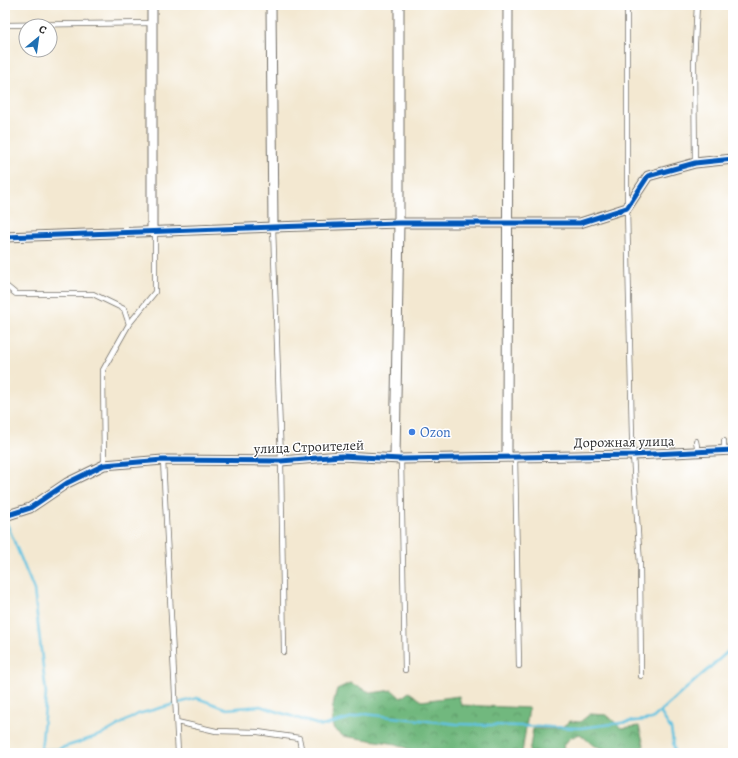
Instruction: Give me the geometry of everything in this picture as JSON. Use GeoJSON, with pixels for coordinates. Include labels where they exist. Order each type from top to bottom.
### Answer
{"type":"FeatureCollection","features":[{"type":"Feature","properties":{"kind":"street"},"geometry":{"type":"LineString","coordinates":[[152,5],[154,231]]}},
{"type":"Feature","properties":{"kind":"street"},"geometry":{"type":"LineString","coordinates":[[271,5],[273,226]]}},
{"type":"Feature","properties":{"kind":"street"},"geometry":{"type":"LineString","coordinates":[[398,458],[399,5]]}},
{"type":"Feature","properties":{"kind":"street"},"geometry":{"type":"LineString","coordinates":[[508,5],[508,224],[511,457]]}},
{"type":"Feature","properties":{"kind":"street"},"geometry":{"type":"LineString","coordinates":[[5,237],[273,226],[399,223],[580,223],[627,208],[648,176],[696,163],[733,159]]}},
{"type":"Feature","properties":{"kind":"street","name":"Дорожная улица"},"geometry":{"type":"LineString","coordinates":[[511,457],[634,455],[729,450]]}},
{"type":"Feature","properties":{"kind":"street","name":"улица Строителей"},"geometry":{"type":"LineString","coordinates":[[104,465],[163,460],[281,461],[341,456],[398,458],[511,457]]}},
{"type":"Feature","properties":{"kind":"street"},"geometry":{"type":"LineString","coordinates":[[5,516],[30,508],[67,484],[104,465]]}},
{"type":"Feature","properties":{"kind":"lane"},"geometry":{"type":"LineString","coordinates":[[627,5],[627,208],[632,438],[640,565],[641,676]]}},
{"type":"Feature","properties":{"kind":"lane"},"geometry":{"type":"LineString","coordinates":[[696,163],[694,62],[697,5]]}},
{"type":"Feature","properties":{"kind":"lane"},"geometry":{"type":"LineString","coordinates":[[5,25],[152,23]]}},
{"type":"Feature","properties":{"kind":"lane"},"geometry":{"type":"LineString","coordinates":[[273,226],[281,461],[284,652]]}},
{"type":"Feature","properties":{"kind":"lane"},"geometry":{"type":"LineString","coordinates":[[104,465],[103,370],[129,324],[155,292],[154,231]]}},
{"type":"Feature","properties":{"kind":"lane"},"geometry":{"type":"LineString","coordinates":[[5,285],[16,294],[93,294],[124,309],[129,324]]}},
{"type":"Feature","properties":{"kind":"lane"},"geometry":{"type":"LineString","coordinates":[[696,441],[698,452]]}},
{"type":"Feature","properties":{"kind":"lane"},"geometry":{"type":"LineString","coordinates":[[724,441],[729,450]]}},
{"type":"Feature","properties":{"kind":"lane"},"geometry":{"type":"LineString","coordinates":[[511,457],[519,666]]}},
{"type":"Feature","properties":{"kind":"lane"},"geometry":{"type":"LineString","coordinates":[[398,458],[405,670]]}},
{"type":"Feature","properties":{"kind":"lane"},"geometry":{"type":"LineString","coordinates":[[163,460],[178,753]]}},
{"type":"Feature","properties":{"kind":"lane"},"geometry":{"type":"LineString","coordinates":[[177,722],[216,731],[258,732],[299,738],[302,753]]}},
{"type":"Feature","properties":{"kind":"green space"},"geometry":{"type":"Polygon","coordinates":[[[350,683],[372,693],[392,690],[401,698],[409,692],[422,701],[459,696],[461,705],[529,708],[522,753],[410,753],[410,750],[397,744],[343,736],[333,728],[332,718],[334,699],[337,689],[350,683]]]}},
{"type":"Feature","properties":{"kind":"green space"},"geometry":{"type":"Polygon","coordinates":[[[590,714],[607,715],[621,728],[639,726],[644,745],[640,753],[620,753],[594,746],[580,734],[570,738],[563,746],[566,753],[529,753],[533,729],[559,729],[570,721],[580,722],[590,714]]]}},
{"type":"Feature","properties":{"kind":"waterway"},"geometry":{"type":"LineString","coordinates":[[5,519],[34,590],[46,693],[41,753]]}},
{"type":"Feature","properties":{"kind":"waterway"},"geometry":{"type":"LineString","coordinates":[[41,750],[58,749],[77,743],[103,734],[138,714],[197,698],[227,709],[260,706],[322,726],[364,714],[457,724],[580,728],[652,719],[733,647]]}},
{"type":"Feature","properties":{"kind":"waterway"},"geometry":{"type":"LineString","coordinates":[[660,712],[671,729],[675,753]]}},
{"type":"Feature","properties":{"kind":"cycle path"},"geometry":{"type":"LineString","coordinates":[[5,237],[399,223],[580,223],[627,208],[648,176],[695,163],[733,159]]}},
{"type":"Feature","properties":{"kind":"cycle path"},"geometry":{"type":"LineString","coordinates":[[5,516],[30,508],[67,483],[104,465],[163,460],[281,461],[341,456],[401,459],[634,455],[733,450]]}},
{"type":"Feature","properties":{"kind":"place","name":"Ozon"},"geometry":{"type":"Point","coordinates":[412,432]}}]}
